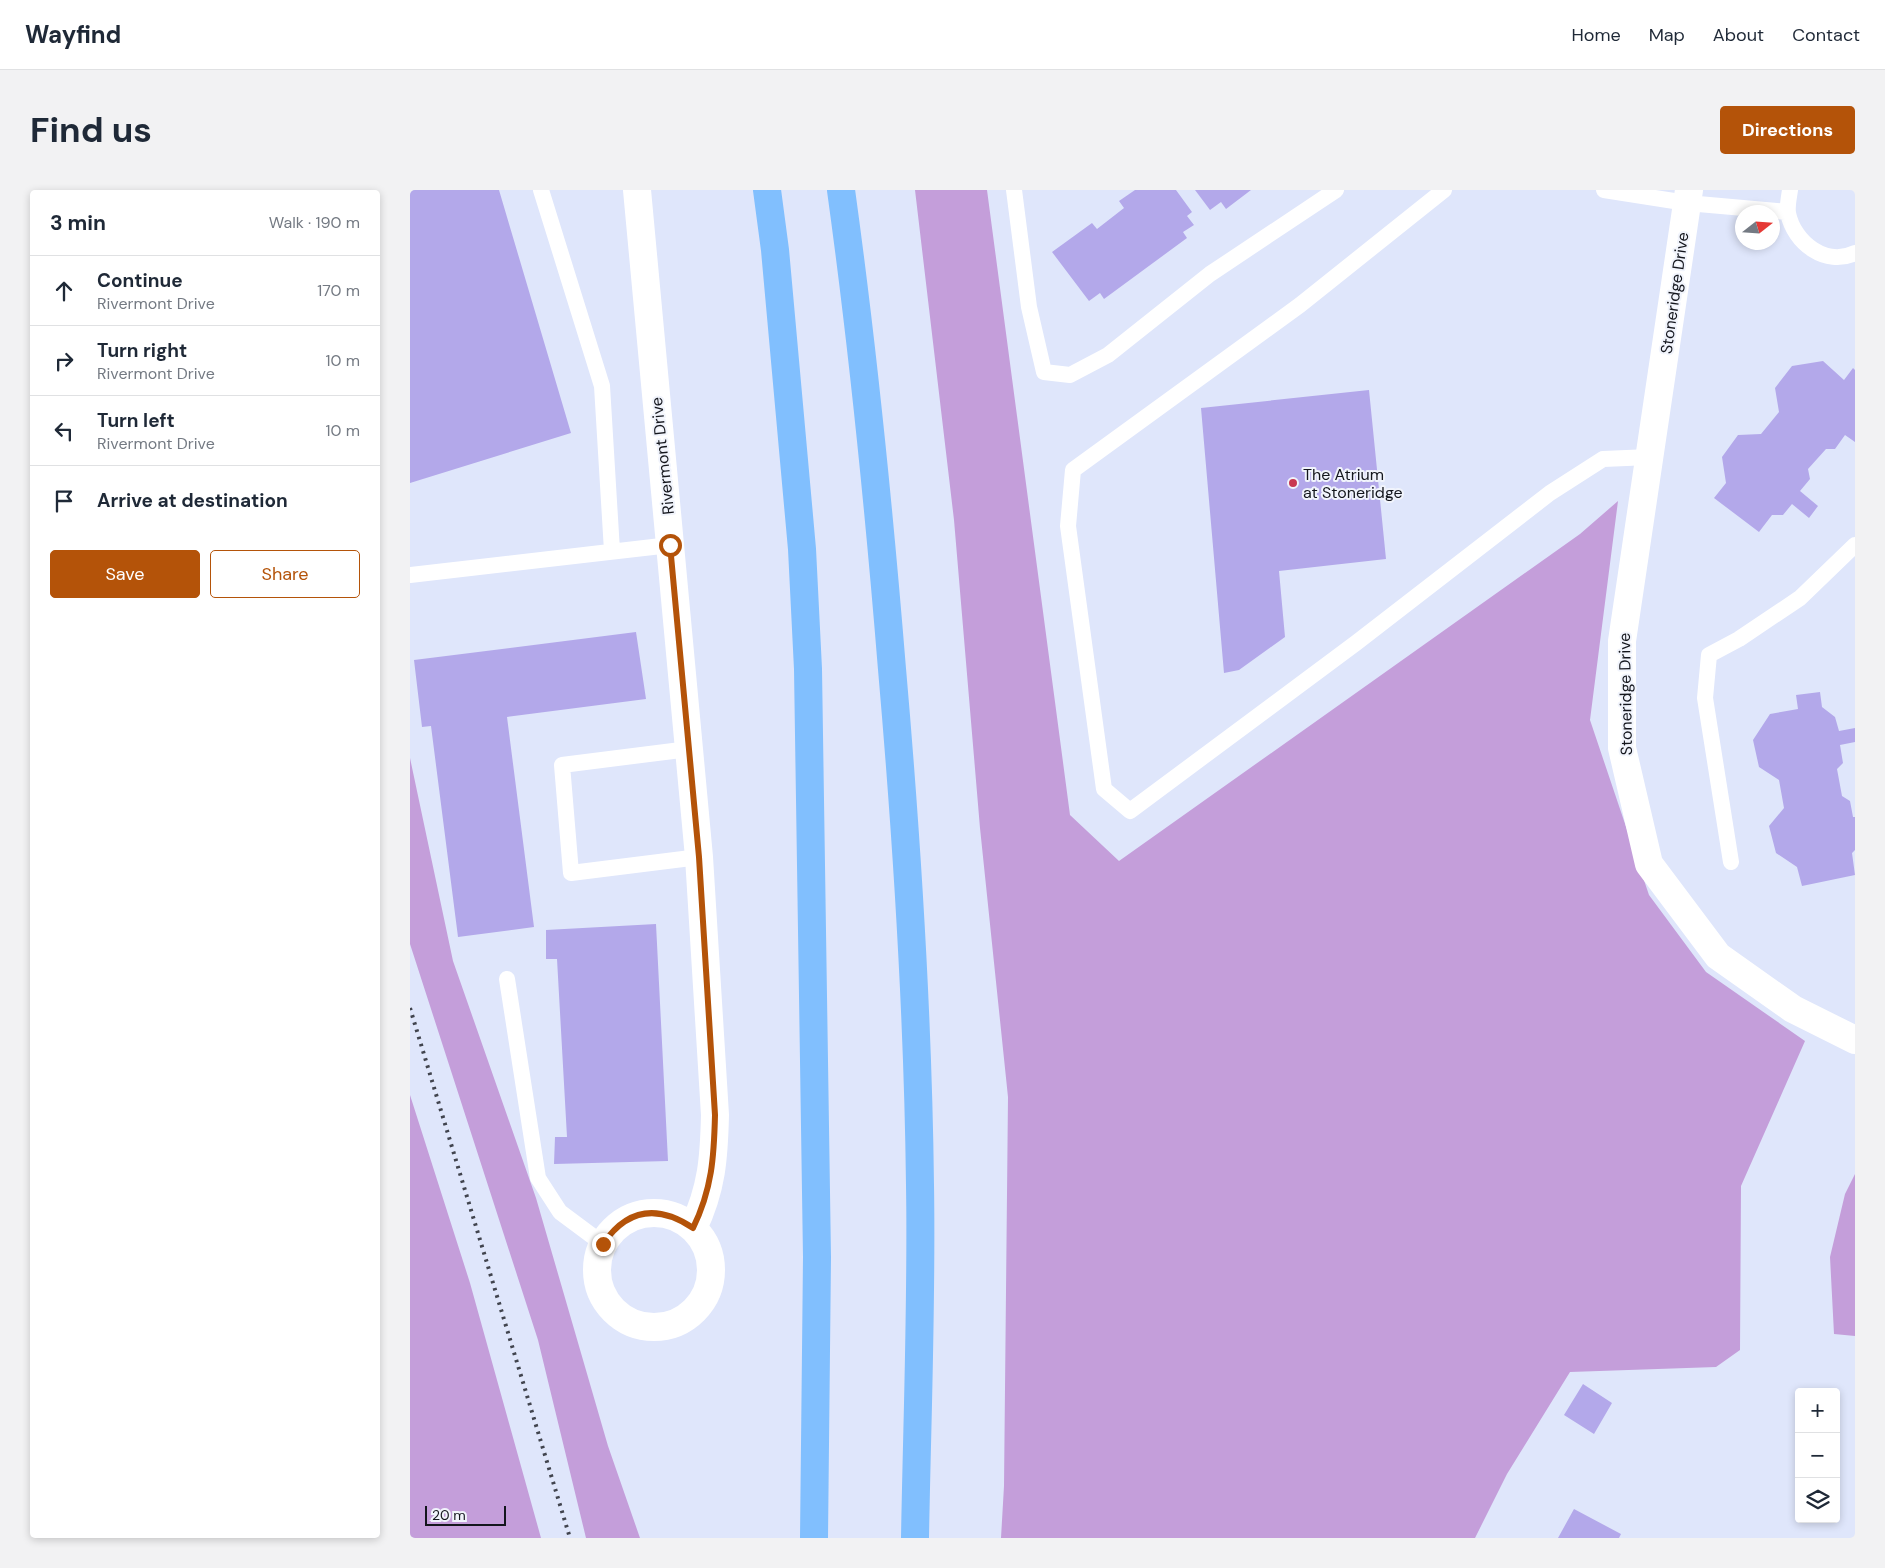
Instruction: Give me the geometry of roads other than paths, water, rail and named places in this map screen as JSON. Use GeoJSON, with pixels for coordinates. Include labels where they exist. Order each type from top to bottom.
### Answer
{"type":"FeatureCollection","features":[{"type":"Feature","properties":{"kind":"highway"},"geometry":{"type":"LineString","coordinates":[[767,190],[776,250],[802,549],[808,669],[817,1257],[814,1538]]}},
{"type":"Feature","properties":{"kind":"highway"},"geometry":{"type":"LineString","coordinates":[[841,190],[861,339],[883,560],[901,778],[914,981],[920,1186],[915,1538]]}},
{"type":"Feature","properties":{"kind":"street","name":"Rivermont Drive"},"geometry":{"type":"LineString","coordinates":[[637,190],[699,857],[715,1123],[714,1155],[710,1184],[702,1211],[693,1228]]}},
{"type":"Feature","properties":{"kind":"street","name":"Stoneridge Drive"},"geometry":{"type":"LineString","coordinates":[[1688,196],[1622,641],[1622,748],[1649,864],[1718,956],[1793,1009],[1855,1040]]}},
{"type":"Feature","properties":{"kind":"street"},"geometry":{"type":"LineString","coordinates":[[661,1213],[678,1218],[693,1228],[705,1243],[711,1262],[710,1282],[704,1300],[691,1315],[674,1324],[654,1328],[635,1325],[618,1315],[605,1301],[598,1282],[597,1263],[603,1244],[613,1230],[627,1219],[644,1214],[661,1213]]}},
{"type":"Feature","properties":{"kind":"lane"},"geometry":{"type":"LineString","coordinates":[[541,190],[602,386],[612,551]]}},
{"type":"Feature","properties":{"kind":"lane"},"geometry":{"type":"LineString","coordinates":[[1014,190],[1029,307],[1044,372],[1070,375],[1108,355],[1210,274],[1336,190]]}},
{"type":"Feature","properties":{"kind":"lane"},"geometry":{"type":"LineString","coordinates":[[1444,190],[1300,305],[1073,470],[1068,526],[1104,790],[1130,811],[1356,643],[1550,493],[1603,459],[1650,457]]}},
{"type":"Feature","properties":{"kind":"lane"},"geometry":{"type":"LineString","coordinates":[[1604,190],[1688,196],[1788,212]]}},
{"type":"Feature","properties":{"kind":"lane"},"geometry":{"type":"LineString","coordinates":[[1790,190],[1788,212],[1795,233],[1811,250],[1832,257],[1855,253]]}},
{"type":"Feature","properties":{"kind":"lane"},"geometry":{"type":"LineString","coordinates":[[410,575],[670,545]]}},
{"type":"Feature","properties":{"kind":"lane"},"geometry":{"type":"LineString","coordinates":[[1731,862],[1705,698],[1709,655],[1739,639],[1800,598],[1855,545]]}},
{"type":"Feature","properties":{"kind":"lane"},"geometry":{"type":"LineString","coordinates":[[689,749],[562,765],[571,873],[699,857]]}},
{"type":"Feature","properties":{"kind":"lane"},"geometry":{"type":"LineString","coordinates":[[507,979],[538,1178],[560,1212],[603,1244]]}},
{"type":"Feature","properties":{"kind":"railway"},"geometry":{"type":"LineString","coordinates":[[410,1008],[570,1538]]}},
{"type":"Feature","properties":{"kind":"place","name":"The Atrium at Stoneridge"},"geometry":{"type":"Point","coordinates":[1293,483]}}]}
